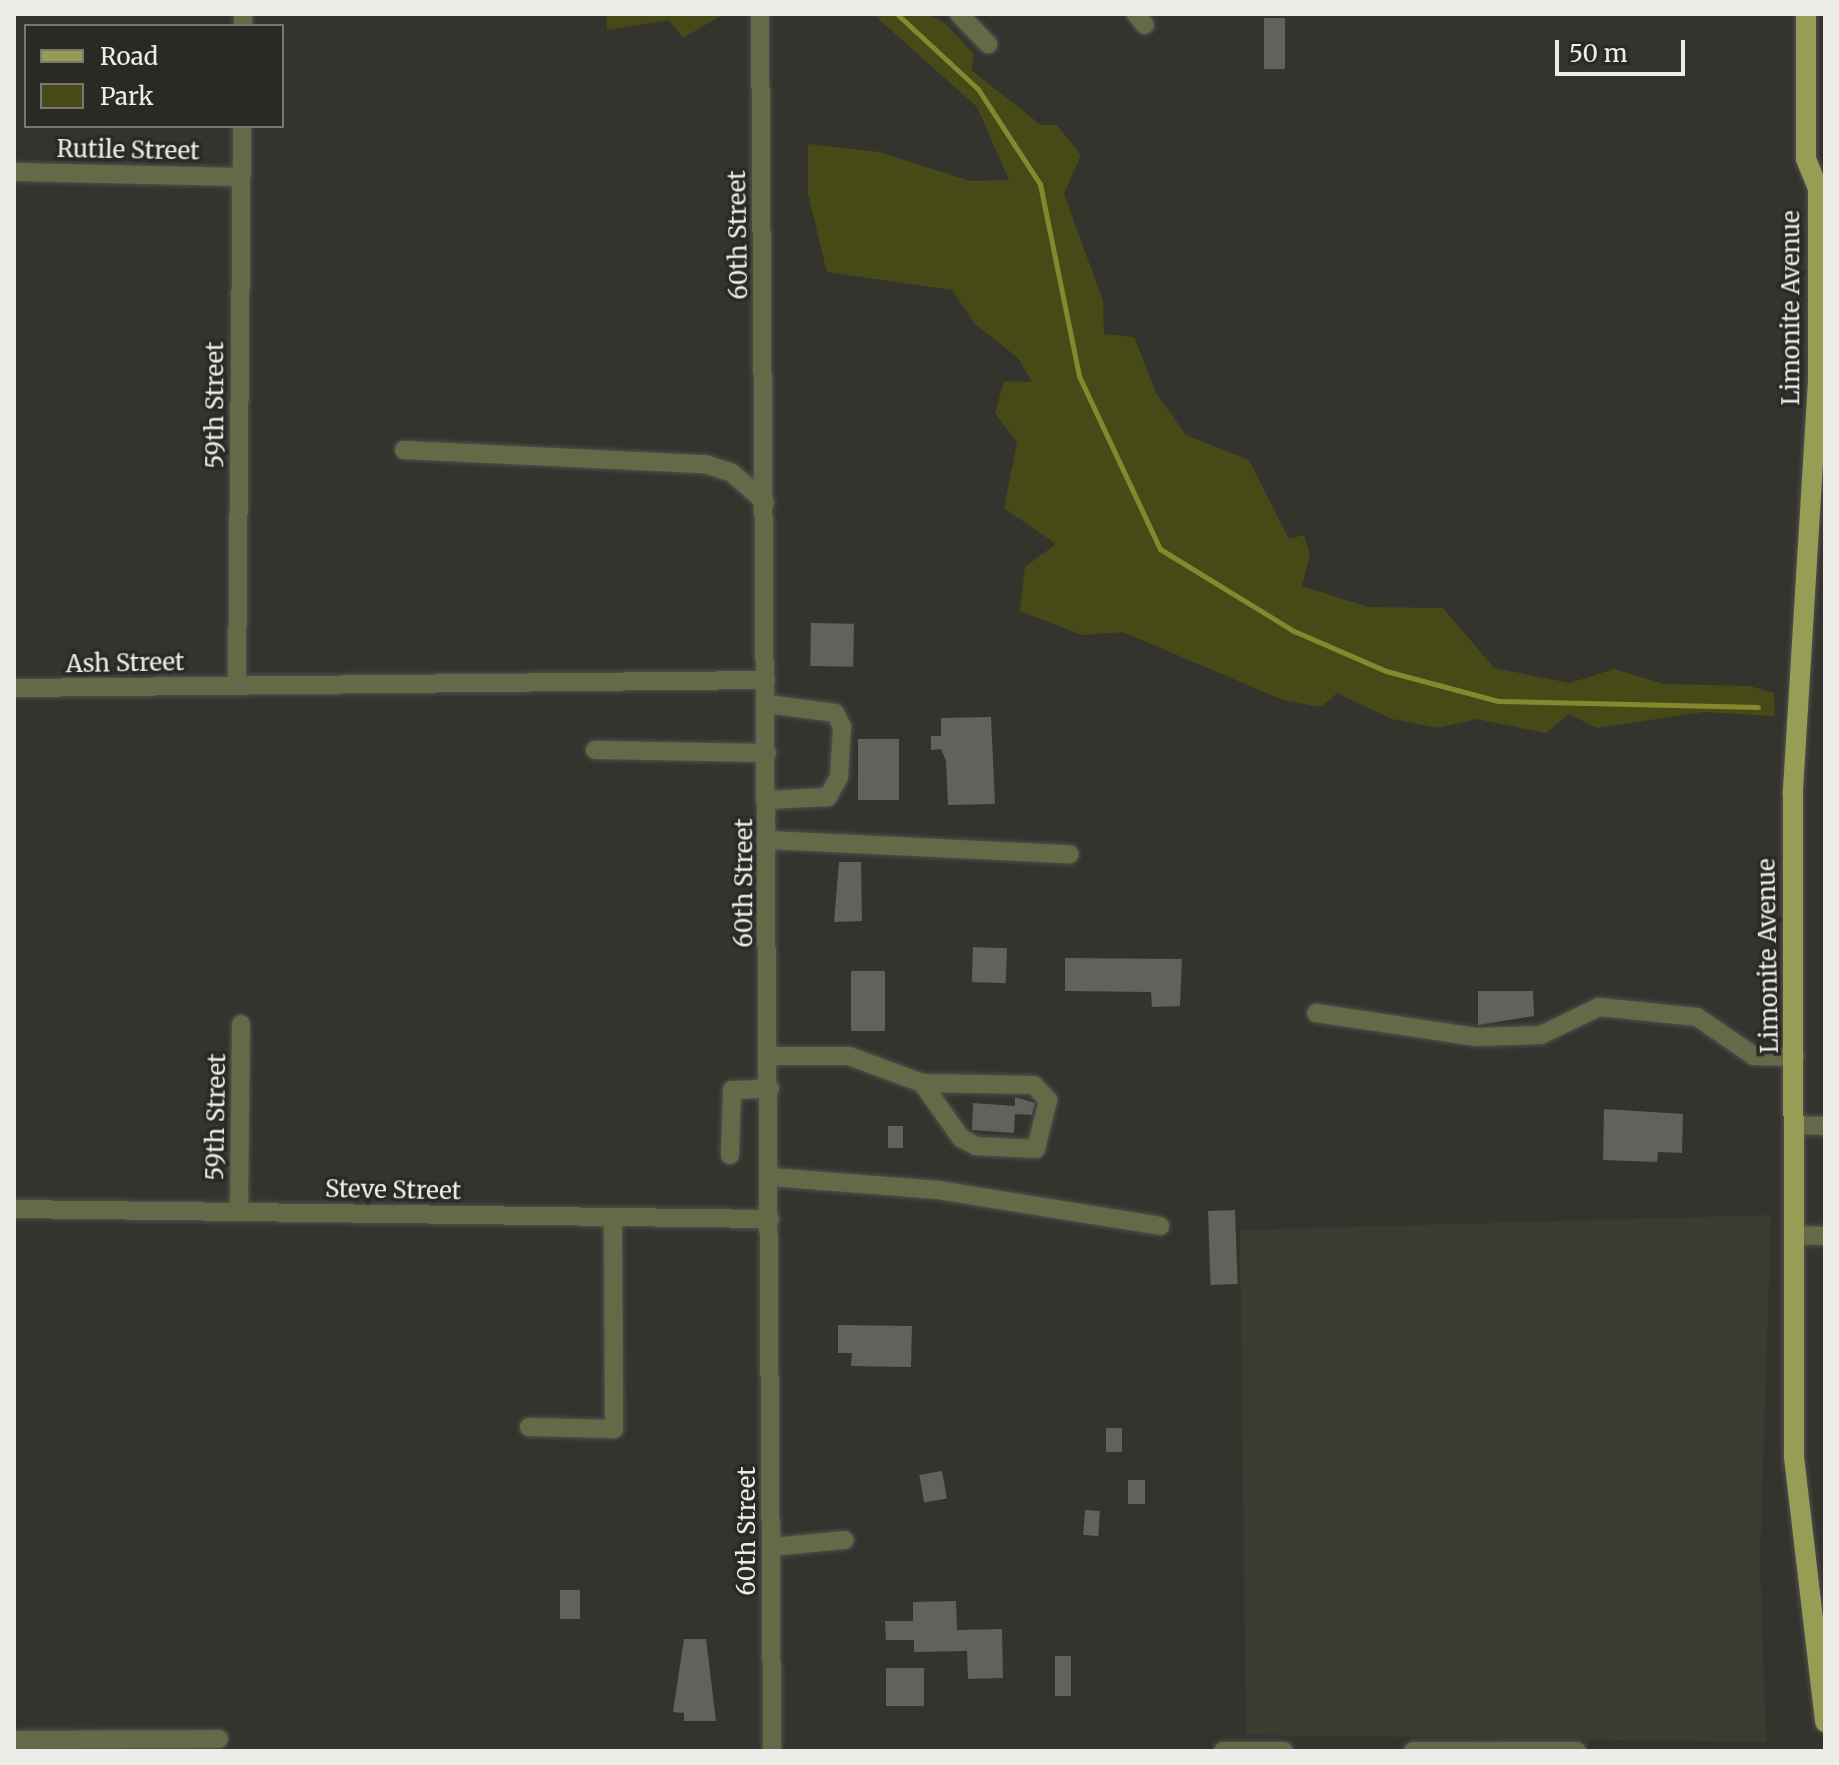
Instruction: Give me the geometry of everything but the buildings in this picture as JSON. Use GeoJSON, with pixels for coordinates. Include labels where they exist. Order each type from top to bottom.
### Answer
{"type":"FeatureCollection","features":[{"type":"Feature","properties":{"kind":"main road","name":"Limonite Avenue"},"geometry":{"type":"LineString","coordinates":[[1806,14],[1806,159],[1823,184],[1816,433],[1793,794],[1794,1457],[1825,1722]]}},
{"type":"Feature","properties":{"kind":"street","name":"60th Street"},"geometry":{"type":"LineString","coordinates":[[760,14],[770,1089],[772,1751]]}},
{"type":"Feature","properties":{"kind":"street"},"geometry":{"type":"LineString","coordinates":[[959,14],[988,44]]}},
{"type":"Feature","properties":{"kind":"street","name":"59th Street"},"geometry":{"type":"LineString","coordinates":[[237,685],[242,128]]}},
{"type":"Feature","properties":{"kind":"street","name":"Rutile Street"},"geometry":{"type":"LineString","coordinates":[[14,172],[241,177]]}},
{"type":"Feature","properties":{"kind":"street"},"geometry":{"type":"LineString","coordinates":[[404,450],[705,464],[732,473],[765,502]]}},
{"type":"Feature","properties":{"kind":"street","name":"Ash Street"},"geometry":{"type":"LineString","coordinates":[[14,688],[766,680]]}},
{"type":"Feature","properties":{"kind":"street"},"geometry":{"type":"LineString","coordinates":[[767,704],[835,713],[842,727],[839,777],[828,797],[768,800]]}},
{"type":"Feature","properties":{"kind":"street"},"geometry":{"type":"LineString","coordinates":[[595,750],[767,753]]}},
{"type":"Feature","properties":{"kind":"street"},"geometry":{"type":"LineString","coordinates":[[768,840],[1070,854]]}},
{"type":"Feature","properties":{"kind":"street"},"geometry":{"type":"LineString","coordinates":[[1316,1013],[1477,1037],[1541,1035],[1599,1007],[1697,1017],[1754,1056],[1795,1057]]}},
{"type":"Feature","properties":{"kind":"street","name":"59th Street"},"geometry":{"type":"LineString","coordinates":[[239,1212],[241,1024]]}},
{"type":"Feature","properties":{"kind":"street"},"geometry":{"type":"LineString","coordinates":[[769,1056],[849,1056],[922,1083],[1034,1085],[1048,1100],[1036,1149],[976,1146],[961,1138],[922,1083]]}},
{"type":"Feature","properties":{"kind":"street"},"geometry":{"type":"LineString","coordinates":[[730,1155],[732,1090],[770,1089]]}},
{"type":"Feature","properties":{"kind":"street"},"geometry":{"type":"LineString","coordinates":[[1795,1125],[1825,1126]]}},
{"type":"Feature","properties":{"kind":"street"},"geometry":{"type":"LineString","coordinates":[[770,1177],[938,1190],[1160,1226]]}},
{"type":"Feature","properties":{"kind":"street","name":"Steve Street"},"geometry":{"type":"LineString","coordinates":[[14,1209],[770,1219]]}},
{"type":"Feature","properties":{"kind":"street"},"geometry":{"type":"LineString","coordinates":[[529,1427],[614,1429],[613,1217]]}},
{"type":"Feature","properties":{"kind":"street"},"geometry":{"type":"LineString","coordinates":[[1794,1235],[1825,1236]]}},
{"type":"Feature","properties":{"kind":"street"},"geometry":{"type":"LineString","coordinates":[[772,1547],[845,1540]]}},
{"type":"Feature","properties":{"kind":"street"},"geometry":{"type":"LineString","coordinates":[[14,1740],[219,1739]]}},
{"type":"Feature","properties":{"kind":"street"},"geometry":{"type":"LineString","coordinates":[[1223,1751],[1283,1751]]}},
{"type":"Feature","properties":{"kind":"street"},"geometry":{"type":"LineString","coordinates":[[1413,1751],[1577,1751]]}},
{"type":"Feature","properties":{"kind":"shaded area"},"geometry":{"type":"Polygon","coordinates":[[[1771,1215],[1760,1559],[1766,1742],[1246,1735],[1240,1230],[1771,1215]]]}},
{"type":"Feature","properties":{"kind":"green space"},"geometry":{"type":"Polygon","coordinates":[[[606,14],[724,14],[683,38],[669,20],[607,30],[606,14]]]}},
{"type":"Feature","properties":{"kind":"green space"},"geometry":{"type":"Polygon","coordinates":[[[873,14],[928,14],[946,24],[974,54],[971,70],[1041,125],[1057,125],[1081,155],[1064,194],[1103,301],[1104,334],[1134,337],[1156,393],[1186,435],[1249,460],[1289,539],[1304,535],[1310,554],[1302,586],[1368,607],[1443,608],[1494,668],[1570,683],[1614,669],[1664,684],[1750,686],[1774,693],[1775,716],[1703,712],[1597,728],[1569,714],[1546,733],[1477,719],[1438,728],[1392,719],[1337,693],[1321,707],[1283,700],[1123,632],[1082,635],[1020,611],[1025,567],[1056,544],[1004,508],[1017,442],[995,413],[1004,381],[1032,382],[1018,358],[974,323],[952,290],[827,272],[808,194],[808,144],[879,152],[970,181],[1009,180],[977,107],[873,14]]]}},
{"type":"Feature","properties":{"kind":"waterway"},"geometry":{"type":"LineString","coordinates":[[897,14],[978,89],[1040,184],[1079,376],[1160,549],[1294,631],[1386,671],[1498,701],[1758,707]]}}]}
